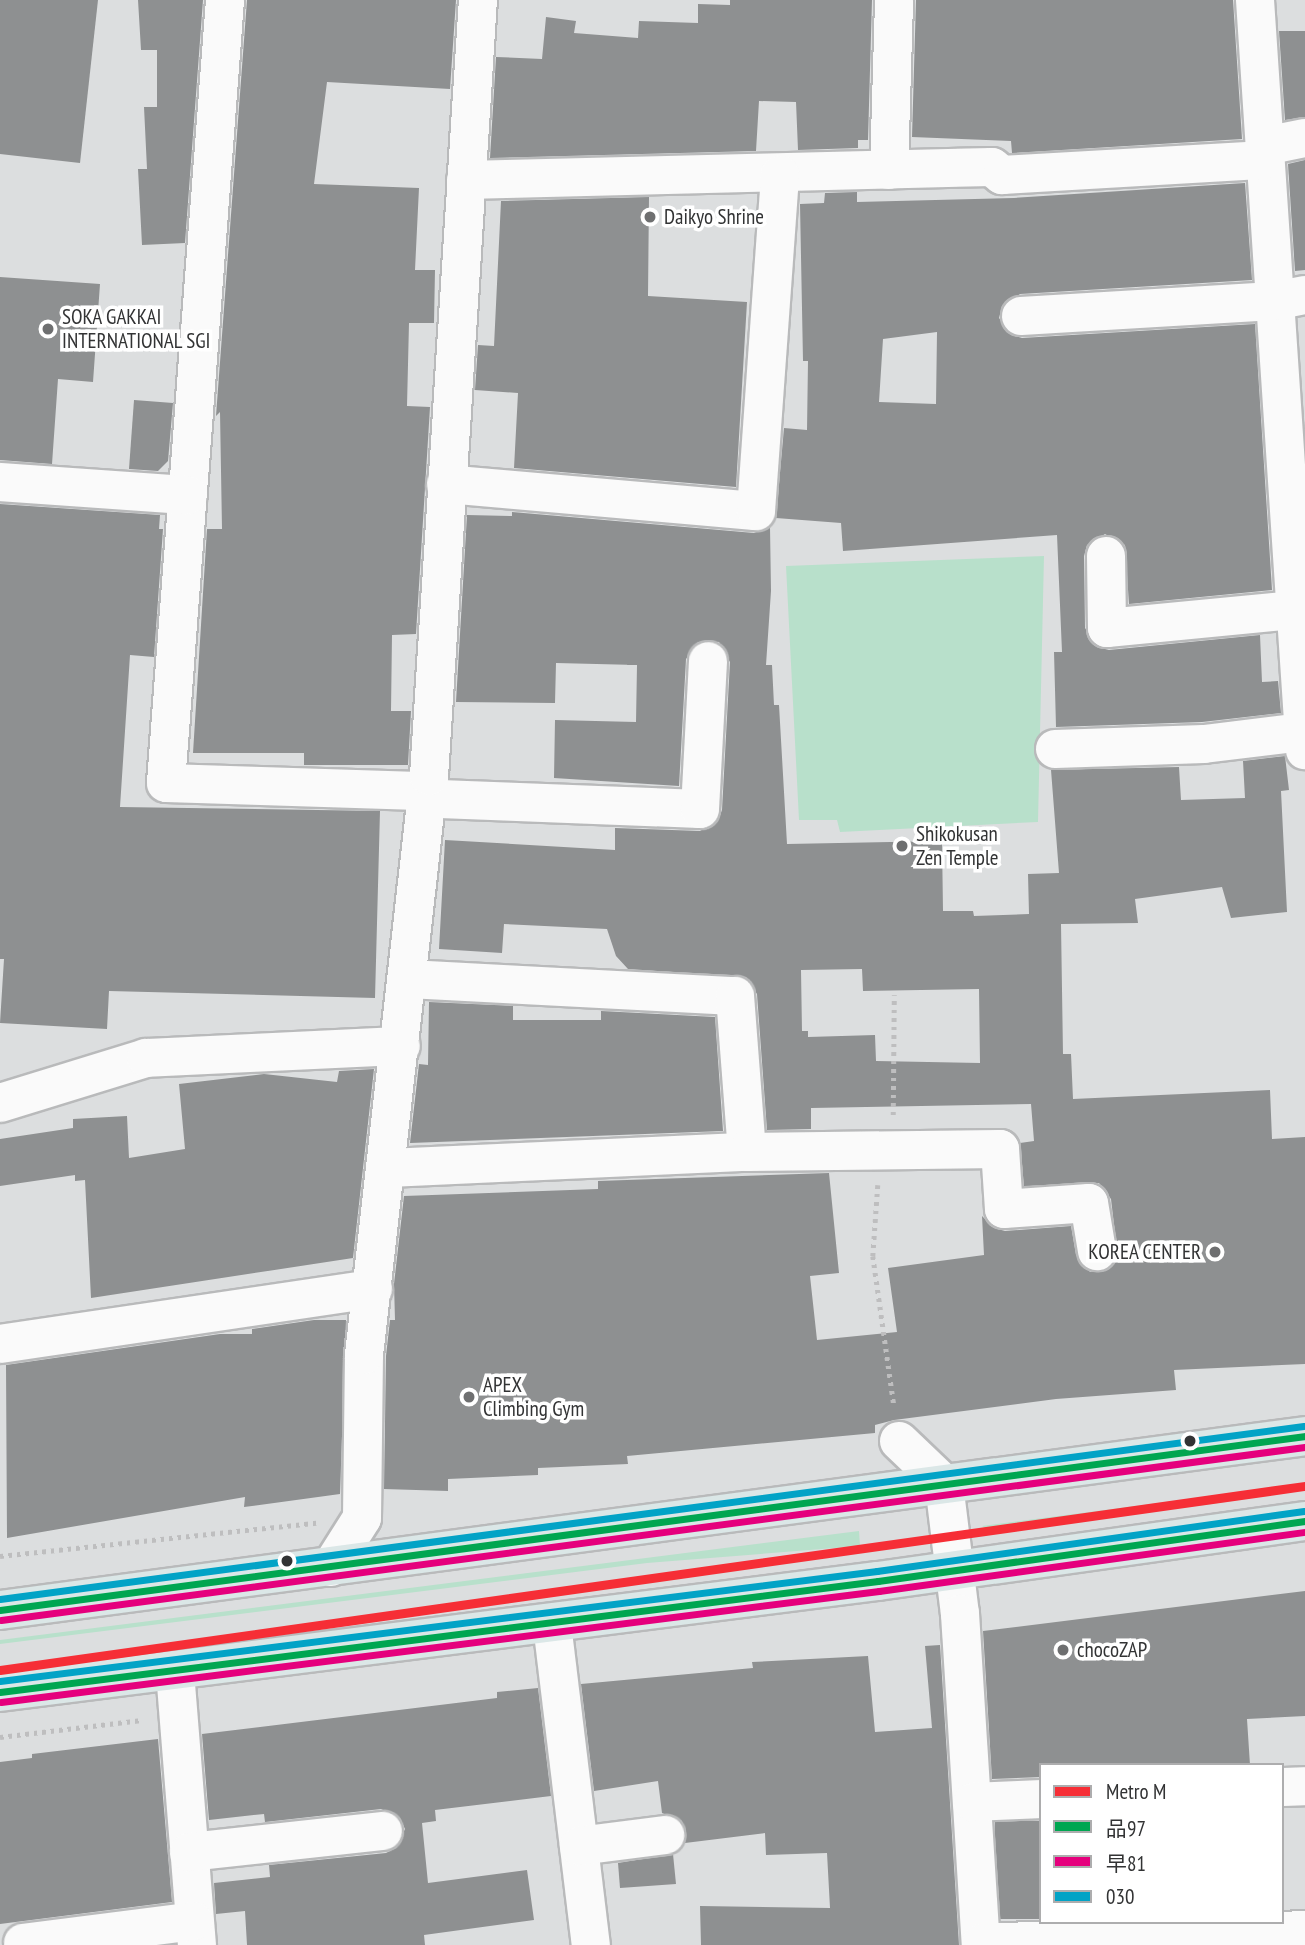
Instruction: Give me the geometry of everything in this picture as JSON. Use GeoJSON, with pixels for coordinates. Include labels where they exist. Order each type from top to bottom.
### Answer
{"type":"FeatureCollection","features":[{"type":"Feature","properties":{"kind":"highway"},"geometry":{"type":"LineString","coordinates":[[0,1610],[1305,1436]]}},
{"type":"Feature","properties":{"kind":"highway"},"geometry":{"type":"LineString","coordinates":[[0,1692],[552,1624],[1305,1521]]}},
{"type":"Feature","properties":{"kind":"street"},"geometry":{"type":"LineString","coordinates":[[225,0],[166,783],[427,791],[440,799],[700,809],[708,662]]}},
{"type":"Feature","properties":{"kind":"street"},"geometry":{"type":"LineString","coordinates":[[331,1567],[362,1518],[364,1355],[388,1168],[427,791],[478,0]]}},
{"type":"Feature","properties":{"kind":"street"},"geometry":{"type":"LineString","coordinates":[[889,170],[894,0]]}},
{"type":"Feature","properties":{"kind":"street"},"geometry":{"type":"LineString","coordinates":[[1055,749],[1304,741],[1295,610],[1297,539],[1290,298],[1265,153],[1255,0]]}},
{"type":"Feature","properties":{"kind":"street"},"geometry":{"type":"LineString","coordinates":[[466,180],[992,167],[1002,175],[1265,153],[1305,138]]}},
{"type":"Feature","properties":{"kind":"street"},"geometry":{"type":"LineString","coordinates":[[446,484],[757,511],[780,174]]}},
{"type":"Feature","properties":{"kind":"street"},"geometry":{"type":"LineString","coordinates":[[1021,316],[1290,298]]}},
{"type":"Feature","properties":{"kind":"street"},"geometry":{"type":"LineString","coordinates":[[0,482],[188,495]]}},
{"type":"Feature","properties":{"kind":"street"},"geometry":{"type":"LineString","coordinates":[[1105,556],[1107,628],[1295,610]]}},
{"type":"Feature","properties":{"kind":"street"},"geometry":{"type":"LineString","coordinates":[[408,979],[735,996],[747,1153]]}},
{"type":"Feature","properties":{"kind":"street"},"geometry":{"type":"LineString","coordinates":[[0,1103],[146,1058],[401,1046]]}},
{"type":"Feature","properties":{"kind":"street"},"geometry":{"type":"LineString","coordinates":[[388,1168],[747,1153],[1000,1149],[1004,1209],[1089,1203],[1097,1251]]}},
{"type":"Feature","properties":{"kind":"street"},"geometry":{"type":"LineString","coordinates":[[0,1344],[373,1289]]}},
{"type":"Feature","properties":{"kind":"street"},"geometry":{"type":"LineString","coordinates":[[899,1441],[944,1484],[954,1570],[973,1802],[981,1944],[1305,1930]]}},
{"type":"Feature","properties":{"kind":"street"},"geometry":{"type":"LineString","coordinates":[[552,1624],[591,1945]]}},
{"type":"Feature","properties":{"kind":"street"},"geometry":{"type":"LineString","coordinates":[[23,1943],[196,1933],[175,1672]]}},
{"type":"Feature","properties":{"kind":"street"},"geometry":{"type":"LineString","coordinates":[[1284,1787],[1305,1786]]}},
{"type":"Feature","properties":{"kind":"street"},"geometry":{"type":"LineString","coordinates":[[973,1802],[1039,1799]]}},
{"type":"Feature","properties":{"kind":"street"},"geometry":{"type":"LineString","coordinates":[[189,1852],[383,1831]]}},
{"type":"Feature","properties":{"kind":"street"},"geometry":{"type":"LineString","coordinates":[[579,1846],[665,1835]]}},
{"type":"Feature","properties":{"kind":"path"},"geometry":{"type":"LineString","coordinates":[[894,995],[893,1114],[881,1152],[873,1255],[899,1441]]}},
{"type":"Feature","properties":{"kind":"path"},"geometry":{"type":"LineString","coordinates":[[0,1556],[362,1518]]}},
{"type":"Feature","properties":{"kind":"path"},"geometry":{"type":"LineString","coordinates":[[0,1737],[178,1716]]}},
{"type":"Feature","properties":{"kind":"green space"},"geometry":{"type":"Polygon","coordinates":[[[1044,556],[1038,822],[840,832],[837,820],[799,820],[786,566],[1044,556]]]}},
{"type":"Feature","properties":{"kind":"green space"},"geometry":{"type":"Polygon","coordinates":[[[1305,1484],[1305,1490],[1205,1505],[987,1529],[982,1526],[1305,1484]]]}},
{"type":"Feature","properties":{"kind":"green space"},"geometry":{"type":"Polygon","coordinates":[[[859,1531],[860,1546],[647,1563],[0,1644],[0,1640],[859,1531]]]}},
{"type":"Feature","properties":{"kind":"building"},"geometry":{"type":"Polygon","coordinates":[[[0,0],[98,0],[80,163],[0,154],[0,0]]]}},
{"type":"Feature","properties":{"kind":"building"},"geometry":{"type":"Polygon","coordinates":[[[138,0],[203,0],[185,243],[142,245],[138,169],[147,169],[144,107],[157,107],[157,50],[141,50],[138,0]]]}},
{"type":"Feature","properties":{"kind":"building"},"geometry":{"type":"Polygon","coordinates":[[[247,0],[456,0],[450,89],[327,82],[314,184],[419,188],[415,270],[435,270],[434,323],[409,323],[407,406],[430,407],[416,634],[392,635],[391,711],[411,711],[408,765],[304,765],[304,753],[193,753],[207,529],[222,529],[220,412],[216,416],[247,0]]]}},
{"type":"Feature","properties":{"kind":"building"},"geometry":{"type":"Polygon","coordinates":[[[730,0],[872,0],[868,140],[858,140],[858,148],[798,150],[796,102],[759,101],[756,151],[490,158],[496,57],[542,59],[546,17],[576,21],[574,33],[638,38],[639,21],[698,23],[698,4],[730,5],[730,0]]]}},
{"type":"Feature","properties":{"kind":"building"},"geometry":{"type":"Polygon","coordinates":[[[916,0],[1233,0],[1242,139],[1012,153],[1011,141],[912,137],[916,0]]]}},
{"type":"Feature","properties":{"kind":"building"},"geometry":{"type":"Polygon","coordinates":[[[1279,31],[1305,31],[1305,117],[1285,120],[1279,31]]]}},
{"type":"Feature","properties":{"kind":"building"},"geometry":{"type":"Polygon","coordinates":[[[1305,160],[1305,270],[1295,271],[1288,164],[1305,160]]]}},
{"type":"Feature","properties":{"kind":"building"},"geometry":{"type":"Polygon","coordinates":[[[1245,183],[1252,280],[1020,294],[1002,306],[999,318],[1011,335],[1022,338],[1255,324],[1272,590],[1129,604],[1125,545],[1105,534],[1087,545],[1084,556],[1085,628],[1097,647],[1109,650],[1260,635],[1262,682],[1278,681],[1281,713],[1202,722],[1056,727],[1054,652],[1062,652],[1057,535],[843,551],[841,523],[776,518],[784,428],[807,430],[808,361],[803,361],[800,204],[824,203],[825,193],[857,192],[857,202],[1014,198],[1245,183]],[[937,332],[883,339],[879,402],[936,404],[937,332]]]}},
{"type":"Feature","properties":{"kind":"building"},"geometry":{"type":"Polygon","coordinates":[[[649,197],[648,296],[747,302],[736,487],[514,468],[518,393],[475,390],[478,345],[494,346],[501,201],[649,197]]]}},
{"type":"Feature","properties":{"kind":"building","name":"SOKA GAKKAI INTERNATIONAL SGI"},"geometry":{"type":"Polygon","coordinates":[[[0,277],[100,284],[93,382],[58,379],[52,464],[0,460],[0,277]]]}},
{"type":"Feature","properties":{"kind":"building"},"geometry":{"type":"Polygon","coordinates":[[[134,400],[173,403],[168,461],[158,471],[129,469],[134,400]]]}},
{"type":"Feature","properties":{"kind":"building"},"geometry":{"type":"Polygon","coordinates":[[[0,504],[160,515],[159,529],[163,529],[154,657],[130,655],[120,807],[380,811],[375,998],[109,991],[107,1029],[0,1023],[4,959],[0,959],[0,504]]]}},
{"type":"Feature","properties":{"kind":"building"},"geometry":{"type":"Polygon","coordinates":[[[512,512],[754,533],[770,527],[771,591],[766,665],[772,665],[774,705],[779,705],[787,844],[942,841],[943,911],[973,911],[974,916],[1029,914],[1028,874],[1059,873],[1051,770],[1179,767],[1181,800],[1245,798],[1243,761],[1285,756],[1289,790],[1281,791],[1287,912],[1231,918],[1222,887],[1135,899],[1138,923],[1061,924],[1063,1054],[1071,1054],[1073,1099],[1270,1090],[1272,1139],[1305,1137],[1305,1364],[1174,1370],[1176,1390],[1056,1399],[894,1420],[875,1425],[875,1433],[627,1456],[628,1464],[538,1468],[538,1475],[448,1479],[448,1491],[384,1489],[386,1356],[390,1320],[395,1320],[394,1284],[404,1196],[598,1189],[598,1181],[829,1173],[839,1273],[810,1276],[817,1340],[897,1332],[888,1268],[984,1255],[982,1216],[994,1228],[1005,1231],[1071,1226],[1076,1255],[1090,1272],[1110,1268],[1118,1258],[1111,1199],[1099,1183],[1024,1186],[1020,1143],[1034,1141],[1031,1104],[811,1108],[811,1129],[767,1130],[757,994],[746,977],[628,969],[616,956],[607,929],[504,924],[502,953],[439,949],[445,840],[615,850],[615,828],[700,831],[718,821],[722,810],[730,662],[719,642],[698,642],[686,659],[679,786],[554,778],[555,720],[636,722],[637,665],[556,663],[555,703],[456,702],[467,515],[512,516],[512,512]],[[862,969],[801,970],[802,1031],[808,1031],[808,1037],[875,1035],[876,1061],[980,1063],[979,989],[863,991],[862,969]]]}},
{"type":"Feature","properties":{"kind":"building"},"geometry":{"type":"Polygon","coordinates":[[[429,1002],[513,1006],[513,1020],[601,1020],[601,1011],[715,1017],[723,1131],[410,1143],[419,1064],[428,1065],[429,1002]]]}},
{"type":"Feature","properties":{"kind":"building"},"geometry":{"type":"Polygon","coordinates":[[[374,1069],[353,1258],[91,1298],[85,1180],[75,1181],[75,1175],[0,1186],[0,1139],[73,1128],[73,1119],[127,1116],[129,1158],[185,1149],[179,1084],[264,1074],[337,1082],[339,1071],[374,1069]]]}},
{"type":"Feature","properties":{"kind":"building"},"geometry":{"type":"Polygon","coordinates":[[[314,1320],[346,1320],[340,1494],[244,1507],[245,1497],[7,1538],[6,1365],[220,1334],[252,1334],[252,1329],[314,1320]]]}},
{"type":"Feature","properties":{"kind":"building"},"geometry":{"type":"Polygon","coordinates":[[[1305,1591],[1305,1716],[1247,1719],[1250,1763],[1039,1763],[1039,1777],[992,1779],[983,1631],[1305,1591]]]}},
{"type":"Feature","properties":{"kind":"building"},"geometry":{"type":"Polygon","coordinates":[[[940,1645],[959,1945],[701,1945],[700,1906],[830,1908],[827,1853],[766,1855],[765,1833],[685,1843],[682,1821],[662,1813],[658,1781],[594,1791],[581,1684],[753,1668],[752,1662],[868,1656],[875,1732],[932,1728],[925,1646],[940,1645]]]}},
{"type":"Feature","properties":{"kind":"building"},"geometry":{"type":"Polygon","coordinates":[[[538,1688],[551,1796],[435,1810],[436,1821],[422,1823],[428,1883],[527,1870],[534,1920],[424,1935],[425,1945],[247,1945],[245,1911],[216,1914],[214,1883],[270,1877],[269,1865],[386,1853],[396,1848],[405,1829],[400,1818],[381,1809],[265,1822],[264,1814],[209,1820],[202,1734],[497,1698],[497,1692],[538,1688]]]}},
{"type":"Feature","properties":{"kind":"building"},"geometry":{"type":"Polygon","coordinates":[[[158,1739],[172,1902],[0,1924],[0,1762],[32,1758],[32,1754],[158,1739]]]}},
{"type":"Feature","properties":{"kind":"building"},"geometry":{"type":"Polygon","coordinates":[[[995,1821],[1039,1821],[1039,1919],[995,1919],[995,1821]]]}},
{"type":"Feature","properties":{"kind":"building"},"geometry":{"type":"Polygon","coordinates":[[[673,1854],[676,1884],[620,1888],[618,1863],[673,1854]]]}},
{"type":"Feature","properties":{"kind":"metro line","name":"M"},"geometry":{"type":"LineString","coordinates":[[0,1670],[1305,1486]]}},
{"type":"Feature","properties":{"kind":"transit line","name":"030"},"geometry":{"type":"LineString","coordinates":[[0,1599],[1304,1426]]}},
{"type":"Feature","properties":{"kind":"transit line","name":"品97"},"geometry":{"type":"LineString","coordinates":[[0,1610],[1305,1436]]}},
{"type":"Feature","properties":{"kind":"transit line","name":"早81"},"geometry":{"type":"LineString","coordinates":[[1,1620],[1305,1447]]}},
{"type":"Feature","properties":{"kind":"transit line","name":"030"},"geometry":{"type":"LineString","coordinates":[[0,1681],[877,1571],[1304,1511]]}},
{"type":"Feature","properties":{"kind":"transit line","name":"品97"},"geometry":{"type":"LineString","coordinates":[[0,1692],[878,1581],[1305,1521]]}},
{"type":"Feature","properties":{"kind":"transit line","name":"早81"},"geometry":{"type":"LineString","coordinates":[[1,1702],[879,1591],[1305,1532]]}},
{"type":"Feature","properties":{"kind":"place","name":"Daikyo Shrine"},"geometry":{"type":"Point","coordinates":[650,217]}},
{"type":"Feature","properties":{"kind":"place","name":"SOKA GAKKAI INTERNATIONAL SGI"},"geometry":{"type":"Point","coordinates":[48,329]}},
{"type":"Feature","properties":{"kind":"place","name":"Shikokusan Zen Temple"},"geometry":{"type":"Point","coordinates":[902,846]}},
{"type":"Feature","properties":{"kind":"place","name":"KOREA CENTER"},"geometry":{"type":"Point","coordinates":[1215,1252]}},
{"type":"Feature","properties":{"kind":"place","name":"APEX Climbing Gym"},"geometry":{"type":"Point","coordinates":[469,1397]}},
{"type":"Feature","properties":{"kind":"place","name":"chocoZAP"},"geometry":{"type":"Point","coordinates":[1063,1650]}}]}
